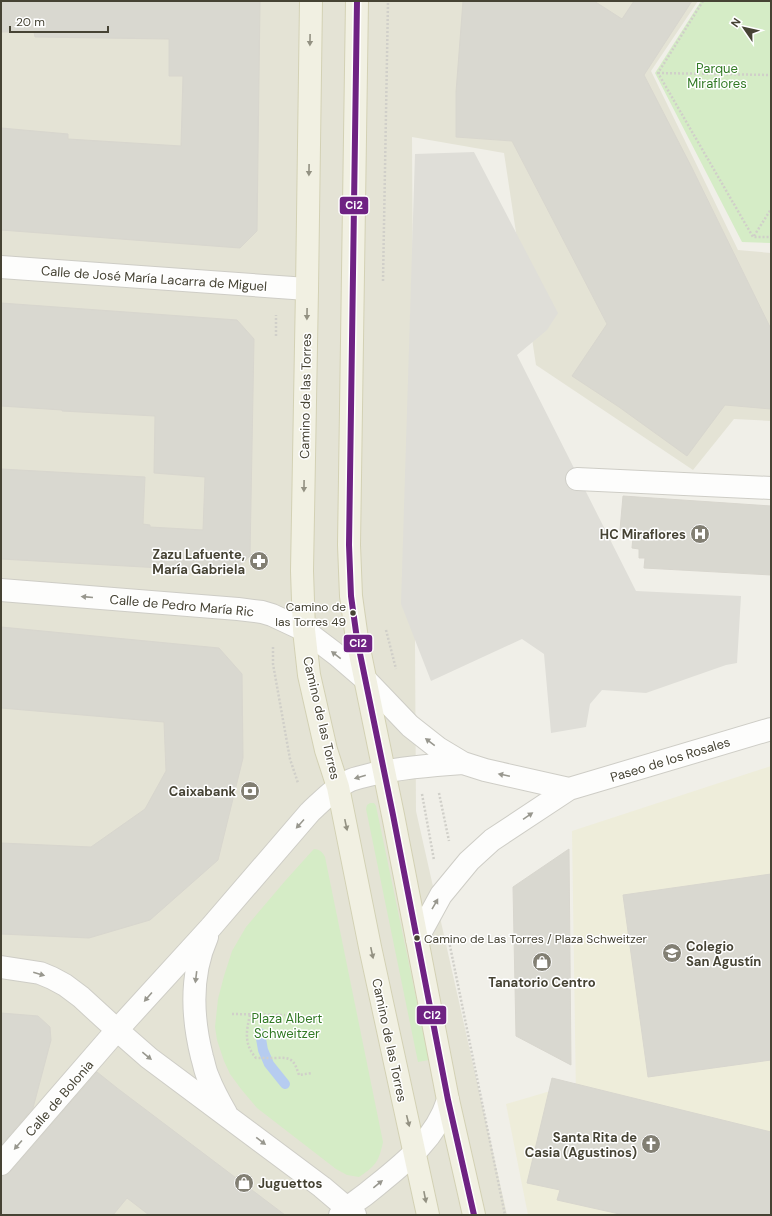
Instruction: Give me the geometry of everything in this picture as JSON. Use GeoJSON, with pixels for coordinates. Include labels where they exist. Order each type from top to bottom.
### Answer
{"type":"FeatureCollection","features":[{"type":"Feature","properties":{"kind":"main road","name":"Camino de las Torres"},"geometry":{"type":"LineString","coordinates":[[311,1],[302,571],[304,630],[308,675],[326,750],[338,787],[428,1215]]}},
{"type":"Feature","properties":{"kind":"main road"},"geometry":{"type":"LineString","coordinates":[[357,1],[349,545],[351,596],[357,639],[418,939],[448,1100],[474,1215]]}},
{"type":"Feature","properties":{"kind":"street","name":"Calle de José María Lacarra de Miguel"},"geometry":{"type":"LineString","coordinates":[[1,267],[307,289]]}},
{"type":"Feature","properties":{"kind":"street"},"geometry":{"type":"LineString","coordinates":[[577,479],[771,488]]}},
{"type":"Feature","properties":{"kind":"street","name":"Calle de Pedro María Ric"},"geometry":{"type":"LineString","coordinates":[[1,590],[247,610],[272,615],[304,630],[337,655],[366,680]]}},
{"type":"Feature","properties":{"kind":"street","name":"Paseo de los Rosales"},"geometry":{"type":"LineString","coordinates":[[366,680],[410,726],[438,748],[463,763],[485,770],[569,789]]}},
{"type":"Feature","properties":{"kind":"street","name":"Paseo de los Rosales"},"geometry":{"type":"LineString","coordinates":[[418,939],[441,895],[469,861],[492,840],[569,789],[771,729]]}},
{"type":"Feature","properties":{"kind":"street","name":"Paseo de los Rosales"},"geometry":{"type":"LineString","coordinates":[[384,772],[418,766],[463,763]]}},
{"type":"Feature","properties":{"kind":"street","name":"Camino de las Torres"},"geometry":{"type":"LineString","coordinates":[[338,787],[350,780],[384,772]]}},
{"type":"Feature","properties":{"kind":"street"},"geometry":{"type":"LineString","coordinates":[[117,1030],[211,927],[310,812],[338,787]]}},
{"type":"Feature","properties":{"kind":"street"},"geometry":{"type":"LineString","coordinates":[[211,927],[198,958],[195,977],[194,999],[196,1026],[207,1076],[229,1118]]}},
{"type":"Feature","properties":{"kind":"street"},"geometry":{"type":"LineString","coordinates":[[1,967],[40,973],[65,984],[150,1058],[322,1188],[347,1212],[415,1152],[436,1127],[444,1114],[448,1100]]}},
{"type":"Feature","properties":{"kind":"street","name":"Calle de Bolonia"},"geometry":{"type":"LineString","coordinates":[[1,1164],[117,1030]]}},
{"type":"Feature","properties":{"kind":"path"},"geometry":{"type":"LineString","coordinates":[[383,286],[388,1]]}},
{"type":"Feature","properties":{"kind":"path"},"geometry":{"type":"LineString","coordinates":[[658,73],[704,1]]}},
{"type":"Feature","properties":{"kind":"path"},"geometry":{"type":"LineString","coordinates":[[658,73],[771,75]]}},
{"type":"Feature","properties":{"kind":"path"},"geometry":{"type":"LineString","coordinates":[[658,73],[753,236]]}},
{"type":"Feature","properties":{"kind":"path"},"geometry":{"type":"LineString","coordinates":[[753,236],[771,209]]}},
{"type":"Feature","properties":{"kind":"path"},"geometry":{"type":"LineString","coordinates":[[753,236],[771,237]]}},
{"type":"Feature","properties":{"kind":"path"},"geometry":{"type":"LineString","coordinates":[[386,629],[396,670]]}},
{"type":"Feature","properties":{"kind":"path"},"geometry":{"type":"LineString","coordinates":[[418,766],[423,804],[441,895]]}},
{"type":"Feature","properties":{"kind":"path"},"geometry":{"type":"LineString","coordinates":[[439,793],[450,847]]}},
{"type":"Feature","properties":{"kind":"path"},"geometry":{"type":"LineString","coordinates":[[449,938],[505,1215]]}},
{"type":"Feature","properties":{"kind":"path"},"geometry":{"type":"LineString","coordinates":[[232,1014],[285,1014]]}},
{"type":"Feature","properties":{"kind":"path"},"geometry":{"type":"LineString","coordinates":[[250,1015],[246,1038],[248,1047],[256,1058],[284,1057],[291,1059],[296,1064],[299,1075],[312,1073]]}},
{"type":"Feature","properties":{"kind":"shaded area"},"geometry":{"type":"Polygon","coordinates":[[[1,1],[698,1],[651,71],[738,250],[771,253],[771,421],[734,419],[693,470],[536,365],[504,153],[412,137],[416,811],[507,1215],[1,1215],[1,1]]]}},
{"type":"Feature","properties":{"kind":"shaded area"},"geometry":{"type":"Polygon","coordinates":[[[474,152],[558,313],[547,330],[517,355],[636,591],[741,596],[737,663],[726,665],[646,693],[602,690],[590,704],[586,727],[551,733],[544,654],[522,639],[431,681],[401,604],[415,154],[474,152]]]}},
{"type":"Feature","properties":{"kind":"shaded area","name":"Colegio San Agustín"},"geometry":{"type":"Polygon","coordinates":[[[771,766],[771,1215],[528,1215],[506,1104],[547,1092],[555,1092],[576,1097],[572,831],[771,766]]]}},
{"type":"Feature","properties":{"kind":"green space","name":"Parque Miraflores"},"geometry":{"type":"Polygon","coordinates":[[[701,1],[771,1],[771,243],[742,242],[655,73],[701,1]]]}},
{"type":"Feature","properties":{"kind":"green space"},"geometry":{"type":"Polygon","coordinates":[[[374,803],[376,806],[429,1060],[418,1062],[366,809],[367,805],[374,803]]]}},
{"type":"Feature","properties":{"kind":"green space","name":"Plaza Albert Schweitzer"},"geometry":{"type":"Polygon","coordinates":[[[314,849],[321,852],[325,857],[383,1142],[376,1162],[369,1170],[359,1177],[347,1175],[336,1169],[257,1108],[230,1074],[217,1040],[215,1027],[218,999],[232,951],[246,927],[314,849]]]}},
{"type":"Feature","properties":{"kind":"building"},"geometry":{"type":"Polygon","coordinates":[[[1,1],[260,1],[257,231],[240,248],[1,230],[1,128],[68,134],[68,139],[181,146],[183,76],[169,76],[169,39],[35,37],[34,32],[1,32],[1,1]]]}},
{"type":"Feature","properties":{"kind":"building"},"geometry":{"type":"Polygon","coordinates":[[[463,1],[594,1],[622,19],[634,1],[692,1],[644,75],[692,168],[771,329],[771,409],[725,405],[687,456],[619,407],[572,376],[607,324],[512,141],[456,137],[456,92],[463,1]]]}},
{"type":"Feature","properties":{"kind":"building"},"geometry":{"type":"Polygon","coordinates":[[[1,303],[237,320],[254,339],[250,556],[233,572],[1,559],[1,469],[145,477],[143,524],[150,525],[150,527],[203,530],[205,477],[154,473],[155,416],[1,406],[1,303]]]}},
{"type":"Feature","properties":{"kind":"building","name":"HC Miraflores"},"geometry":{"type":"Polygon","coordinates":[[[623,496],[771,506],[771,575],[644,568],[645,558],[639,558],[639,549],[632,548],[633,537],[628,537],[629,531],[620,530],[623,496]]]}},
{"type":"Feature","properties":{"kind":"building"},"geometry":{"type":"Polygon","coordinates":[[[1,627],[219,648],[242,674],[243,758],[218,860],[150,920],[89,938],[1,934],[1,843],[91,847],[145,809],[166,771],[164,722],[1,708],[1,627]]]}},
{"type":"Feature","properties":{"kind":"building","name":"Tanatorio Centro"},"geometry":{"type":"Polygon","coordinates":[[[569,849],[571,1065],[516,1036],[513,887],[569,849]]]}},
{"type":"Feature","properties":{"kind":"building"},"geometry":{"type":"Polygon","coordinates":[[[771,874],[771,1060],[648,1077],[623,895],[771,874]]]}},
{"type":"Feature","properties":{"kind":"building"},"geometry":{"type":"Polygon","coordinates":[[[1,1013],[38,1016],[50,1027],[51,1040],[33,1108],[1,1145],[1,1013]]]}},
{"type":"Feature","properties":{"kind":"building"},"geometry":{"type":"Polygon","coordinates":[[[97,1072],[285,1215],[149,1215],[127,1198],[113,1215],[1,1215],[1,1176],[5,1176],[10,1172],[97,1072]]]}},
{"type":"Feature","properties":{"kind":"building","name":"Santa Rita de Casia (Agustinos)"},"geometry":{"type":"Polygon","coordinates":[[[552,1078],[771,1132],[771,1215],[624,1215],[557,1200],[560,1190],[527,1183],[552,1078]]]}},
{"type":"Feature","properties":{"kind":"waterway"},"geometry":{"type":"LineString","coordinates":[[260,1033],[263,1050],[269,1064],[285,1084]]}},
{"type":"Feature","properties":{"kind":"transit line","name":"Ci2"},"geometry":{"type":"LineString","coordinates":[[357,1],[349,545],[351,596],[357,639],[393,815],[448,1100],[474,1215]]}},
{"type":"Feature","properties":{"kind":"place","name":"HC Miraflores"},"geometry":{"type":"Point","coordinates":[700,534]}},
{"type":"Feature","properties":{"kind":"place","name":"Zazu Lafuente, María Gabriela"},"geometry":{"type":"Point","coordinates":[259,561]}},
{"type":"Feature","properties":{"kind":"place","name":"Camino de las Torres 49"},"geometry":{"type":"Point","coordinates":[353,613]}},
{"type":"Feature","properties":{"kind":"place","name":"Caixabank"},"geometry":{"type":"Point","coordinates":[250,791]}},
{"type":"Feature","properties":{"kind":"place","name":"Camino de Las Torres / Plaza Schweitzer"},"geometry":{"type":"Point","coordinates":[417,938]}},
{"type":"Feature","properties":{"kind":"place","name":"Colegio San Agustín"},"geometry":{"type":"Point","coordinates":[672,953]}},
{"type":"Feature","properties":{"kind":"place","name":"Tanatorio Centro"},"geometry":{"type":"Point","coordinates":[542,962]}},
{"type":"Feature","properties":{"kind":"place","name":"Santa Rita de Casia (Agustinos)"},"geometry":{"type":"Point","coordinates":[651,1144]}},
{"type":"Feature","properties":{"kind":"place","name":"Juguettos"},"geometry":{"type":"Point","coordinates":[244,1183]}}]}
